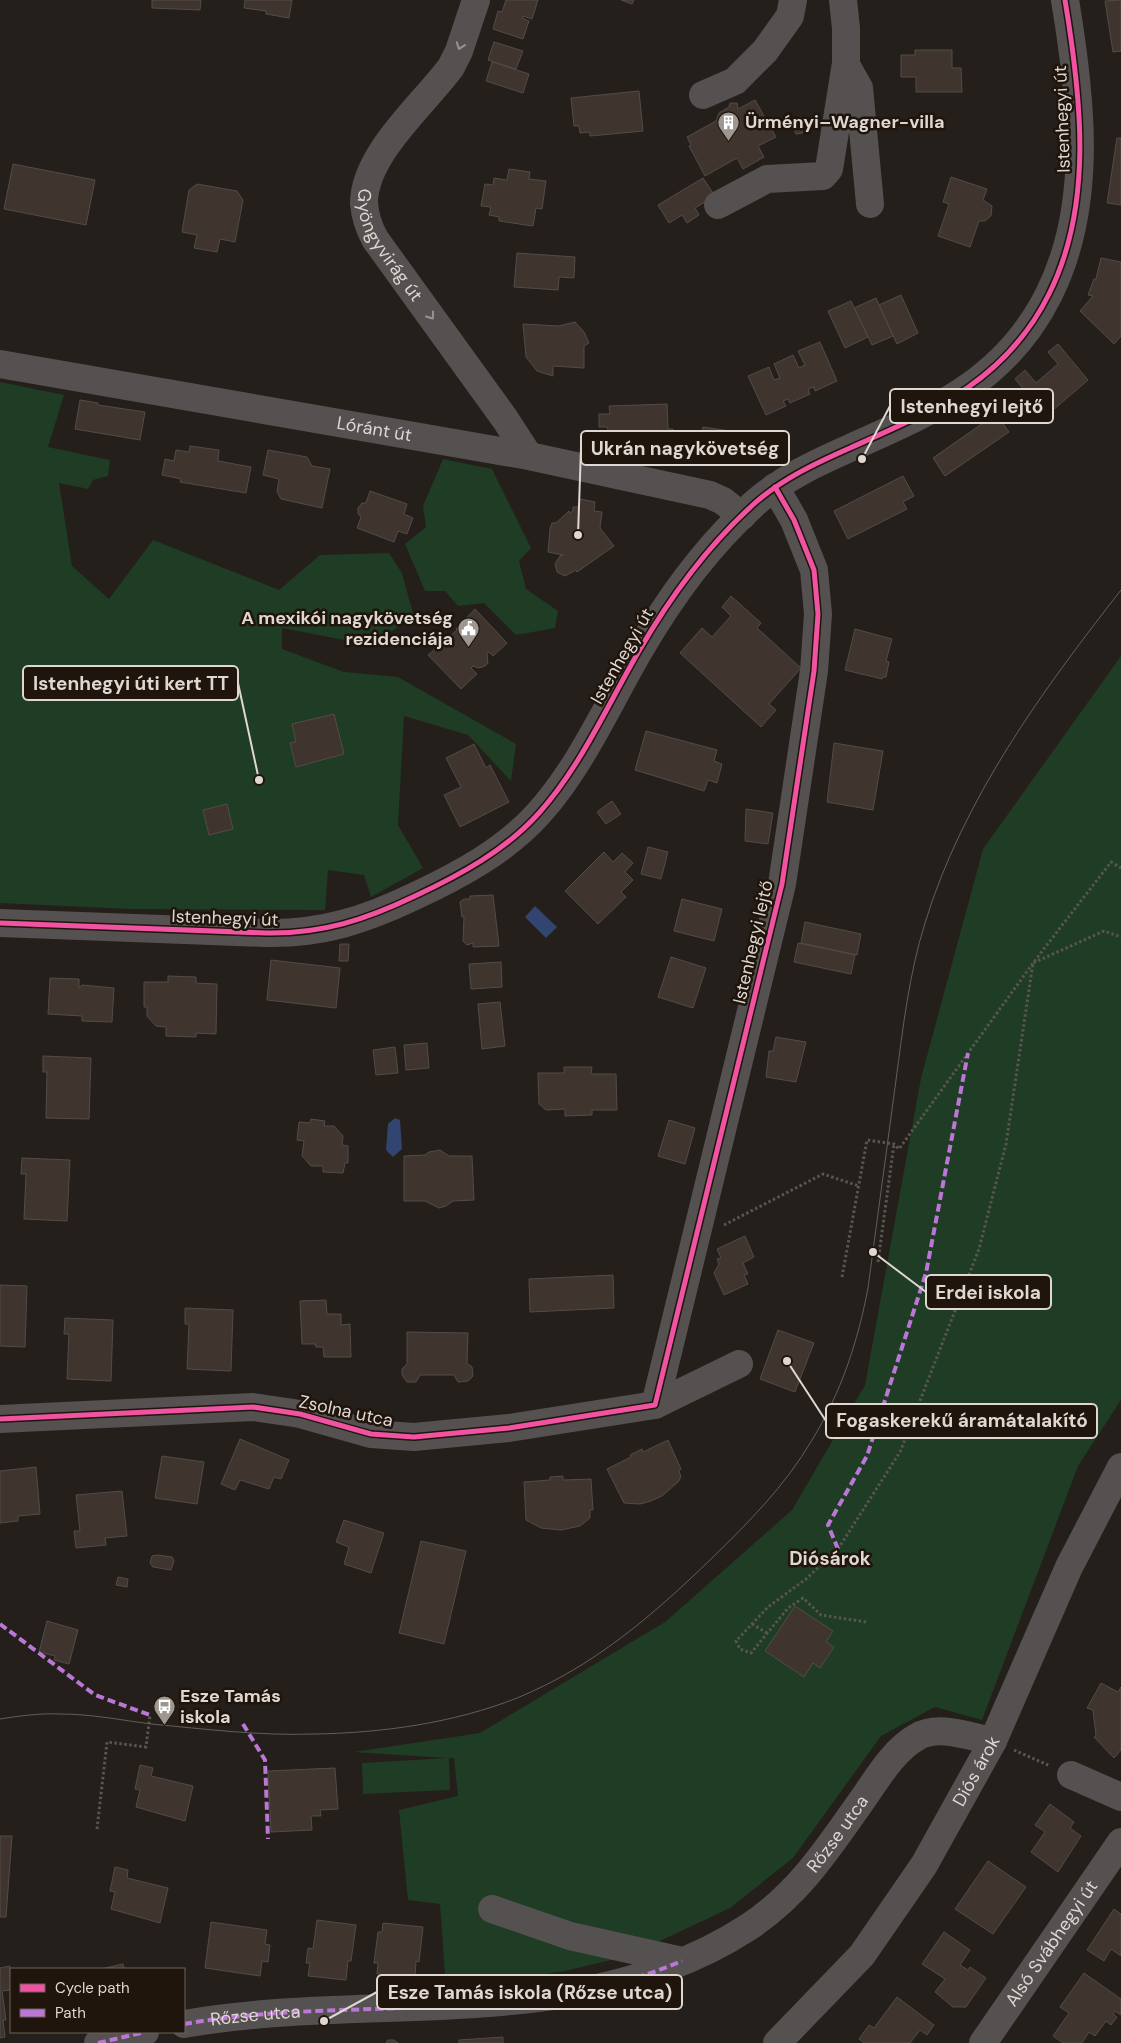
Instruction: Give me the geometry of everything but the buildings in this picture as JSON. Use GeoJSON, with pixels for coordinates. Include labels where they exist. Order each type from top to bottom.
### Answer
{"type":"FeatureCollection","features":[{"type":"Feature","properties":{"kind":"street","name":"Gyöngyvirág út"},"geometry":{"type":"LineString","coordinates":[[476,0],[452,67],[380,154],[367,187],[364,201],[365,214],[375,239],[505,419],[529,456]]}},
{"type":"Feature","properties":{"kind":"street"},"geometry":{"type":"LineString","coordinates":[[703,95],[735,81],[765,51],[790,16],[793,0]]}},
{"type":"Feature","properties":{"kind":"street"},"geometry":{"type":"LineString","coordinates":[[718,205],[767,179],[785,176],[823,176],[830,169],[846,63],[846,28],[843,0]]}},
{"type":"Feature","properties":{"kind":"street","name":"Istenhegyi út"},"geometry":{"type":"LineString","coordinates":[[0,923],[296,934],[325,930],[381,911],[441,884],[470,868],[511,839],[547,803],[577,761],[661,615],[713,547],[742,516],[775,487],[808,466],[926,414],[964,392],[994,368],[1010,352],[1037,314],[1048,294],[1064,256],[1077,192],[1079,116],[1072,42],[1064,0]]}},
{"type":"Feature","properties":{"kind":"street"},"geometry":{"type":"LineString","coordinates":[[846,63],[859,88],[870,204]]}},
{"type":"Feature","properties":{"kind":"street","name":"Lóránt út"},"geometry":{"type":"LineString","coordinates":[[0,364],[529,456],[710,495],[723,501],[742,516]]}},
{"type":"Feature","properties":{"kind":"street","name":"Istenhegyi lejtő"},"geometry":{"type":"LineString","coordinates":[[655,1405],[782,884],[814,671],[818,614],[814,570],[794,520],[775,487]]}},
{"type":"Feature","properties":{"kind":"street","name":"Zsolna utca"},"geometry":{"type":"LineString","coordinates":[[0,1419],[253,1407],[300,1414],[371,1434],[414,1437],[509,1428],[655,1405],[739,1364]]}},
{"type":"Feature","properties":{"kind":"street","name":"Diós árok"},"geometry":{"type":"LineString","coordinates":[[777,2043],[862,1955],[924,1865],[993,1741],[1069,1567],[1121,1467]]}},
{"type":"Feature","properties":{"kind":"street","name":"Rőzse utca"},"geometry":{"type":"LineString","coordinates":[[185,2024],[289,2012],[501,2002],[539,1998],[636,1979],[682,1961],[747,1928],[789,1895],[816,1865],[890,1761],[917,1737],[932,1732],[944,1732],[993,1741]]}},
{"type":"Feature","properties":{"kind":"street"},"geometry":{"type":"LineString","coordinates":[[1071,1775],[1121,1797]]}},
{"type":"Feature","properties":{"kind":"street","name":"Alsó Svábhegyi út"},"geometry":{"type":"LineString","coordinates":[[983,2043],[1121,1842]]}},
{"type":"Feature","properties":{"kind":"street"},"geometry":{"type":"LineString","coordinates":[[492,1909],[570,1936],[682,1961]]}},
{"type":"Feature","properties":{"kind":"street"},"geometry":{"type":"LineString","coordinates":[[98,2043],[141,2033]]}},
{"type":"Feature","properties":{"kind":"path"},"geometry":{"type":"LineString","coordinates":[[842,1277],[867,1140],[894,1144],[899,1148],[1033,963],[1111,862],[1121,868]]}},
{"type":"Feature","properties":{"kind":"path"},"geometry":{"type":"LineString","coordinates":[[1033,963],[1104,931],[1121,938]]}},
{"type":"Feature","properties":{"kind":"path"},"geometry":{"type":"LineString","coordinates":[[866,1622],[821,1615],[803,1598],[788,1608],[752,1653],[740,1649],[736,1641],[768,1607],[806,1579],[838,1549],[900,1452],[979,1249],[1006,1144],[1033,963]]}},
{"type":"Feature","properties":{"kind":"path"},"geometry":{"type":"LineString","coordinates":[[878,1262],[894,1144]]}},
{"type":"Feature","properties":{"kind":"path"},"geometry":{"type":"LineString","coordinates":[[696,1239],[822,1174],[859,1186]]}},
{"type":"Feature","properties":{"kind":"path"},"geometry":{"type":"LineString","coordinates":[[752,1624],[767,1633]]}},
{"type":"Feature","properties":{"kind":"path"},"geometry":{"type":"LineString","coordinates":[[97,1830],[107,1742],[146,1747],[150,1715]]}},
{"type":"Feature","properties":{"kind":"path"},"geometry":{"type":"LineString","coordinates":[[993,1741],[1071,1775]]}},
{"type":"Feature","properties":{"kind":"green space"},"geometry":{"type":"Polygon","coordinates":[[[0,382],[64,395],[48,447],[110,460],[108,476],[93,480],[88,489],[59,483],[72,566],[109,599],[153,540],[279,590],[320,555],[389,553],[402,573],[414,617],[370,645],[282,628],[282,649],[344,672],[398,677],[516,744],[511,781],[468,735],[404,716],[398,825],[423,868],[371,897],[364,875],[328,870],[325,910],[130,909],[0,903],[0,382]]]}},
{"type":"Feature","properties":{"kind":"green space"},"geometry":{"type":"Polygon","coordinates":[[[443,459],[492,469],[531,548],[519,561],[526,589],[558,611],[555,628],[516,635],[484,603],[458,606],[445,591],[425,591],[405,544],[426,527],[423,506],[443,459]]]}},
{"type":"Feature","properties":{"kind":"green space"},"geometry":{"type":"Polygon","coordinates":[[[1121,656],[1121,1400],[1078,1466],[982,1720],[935,1707],[881,1736],[793,1858],[730,1908],[628,1956],[565,1971],[446,1989],[440,1904],[408,1900],[399,1810],[458,1796],[454,1758],[449,1758],[450,1790],[363,1794],[362,1763],[447,1758],[354,1752],[480,1733],[665,1622],[792,1510],[865,1385],[921,1078],[983,849],[1121,656]]]}},
{"type":"Feature","properties":{"kind":"water"},"geometry":{"type":"Polygon","coordinates":[[[535,906],[557,927],[546,938],[525,917],[535,906]]]}},
{"type":"Feature","properties":{"kind":"water"},"geometry":{"type":"Polygon","coordinates":[[[395,1118],[400,1120],[402,1149],[393,1157],[386,1150],[388,1124],[395,1118]]]}},
{"type":"Feature","properties":{"kind":"tram line"},"geometry":{"type":"LineString","coordinates":[[0,1719],[37,1714],[72,1714],[212,1730],[294,1734],[392,1729],[468,1714],[517,1698],[571,1671],[596,1655],[666,1601],[738,1532],[778,1488],[812,1440],[832,1404],[854,1347],[868,1288],[907,1001],[919,942],[941,877],[983,790],[1008,748],[1062,667],[1121,590]]}},
{"type":"Feature","properties":{"kind":"marked path"},"geometry":{"type":"LineString","coordinates":[[838,1549],[828,1525],[867,1456],[926,1273],[968,1053]]}},
{"type":"Feature","properties":{"kind":"marked path"},"geometry":{"type":"LineString","coordinates":[[0,1624],[95,1695],[150,1715]]}},
{"type":"Feature","properties":{"kind":"marked path"},"geometry":{"type":"LineString","coordinates":[[243,1724],[265,1760],[268,1839]]}},
{"type":"Feature","properties":{"kind":"marked path"},"geometry":{"type":"LineString","coordinates":[[185,2024],[246,2016],[309,2011],[499,2003],[561,1995],[622,1982],[682,1961]]}},
{"type":"Feature","properties":{"kind":"marked path"},"geometry":{"type":"LineString","coordinates":[[98,2043],[141,2033]]}},
{"type":"Feature","properties":{"kind":"cycle path"},"geometry":{"type":"LineString","coordinates":[[0,923],[266,933],[286,933],[325,928],[361,919],[415,896],[465,870],[512,839],[539,813],[568,776],[639,651],[677,591],[706,553],[739,518],[767,493],[801,472],[825,459],[910,421],[964,390],[989,371],[1011,350],[1032,324],[1049,294],[1063,259],[1073,224],[1078,187],[1079,111],[1076,74],[1065,0]]}},
{"type":"Feature","properties":{"kind":"cycle path"},"geometry":{"type":"LineString","coordinates":[[0,1419],[253,1407],[300,1414],[371,1434],[414,1437],[509,1428],[655,1405],[782,884],[814,671],[818,614],[814,570],[794,520],[775,487]]}},
{"type":"Feature","properties":{"kind":"place","name":"Ürményi–Wagner-villa"},"geometry":{"type":"Point","coordinates":[729,141]}},
{"type":"Feature","properties":{"kind":"place","name":"Istenhegyi lejtő"},"geometry":{"type":"Point","coordinates":[862,459]}},
{"type":"Feature","properties":{"kind":"place","name":"Ukrán nagykövetség"},"geometry":{"type":"Point","coordinates":[578,535]}},
{"type":"Feature","properties":{"kind":"place","name":"A mexikói nagykövetség rezidenciája"},"geometry":{"type":"Point","coordinates":[469,647]}},
{"type":"Feature","properties":{"kind":"place","name":"Istenhegyi úti kert TT"},"geometry":{"type":"Point","coordinates":[259,780]}},
{"type":"Feature","properties":{"kind":"place","name":"Erdei iskola"},"geometry":{"type":"Point","coordinates":[873,1252]}},
{"type":"Feature","properties":{"kind":"place","name":"Fogaskerekű áramátalakító"},"geometry":{"type":"Point","coordinates":[787,1361]}},
{"type":"Feature","properties":{"kind":"place","name":"Esze Tamás iskola"},"geometry":{"type":"Point","coordinates":[164,1725]}},
{"type":"Feature","properties":{"kind":"place","name":"Esze Tamás iskola (Rőzse utca)"},"geometry":{"type":"Point","coordinates":[324,2021]}},
{"type":"Feature","properties":{"kind":"district","name":"Diósárok"},"geometry":{"type":"Point","coordinates":[830,1558]}}]}
